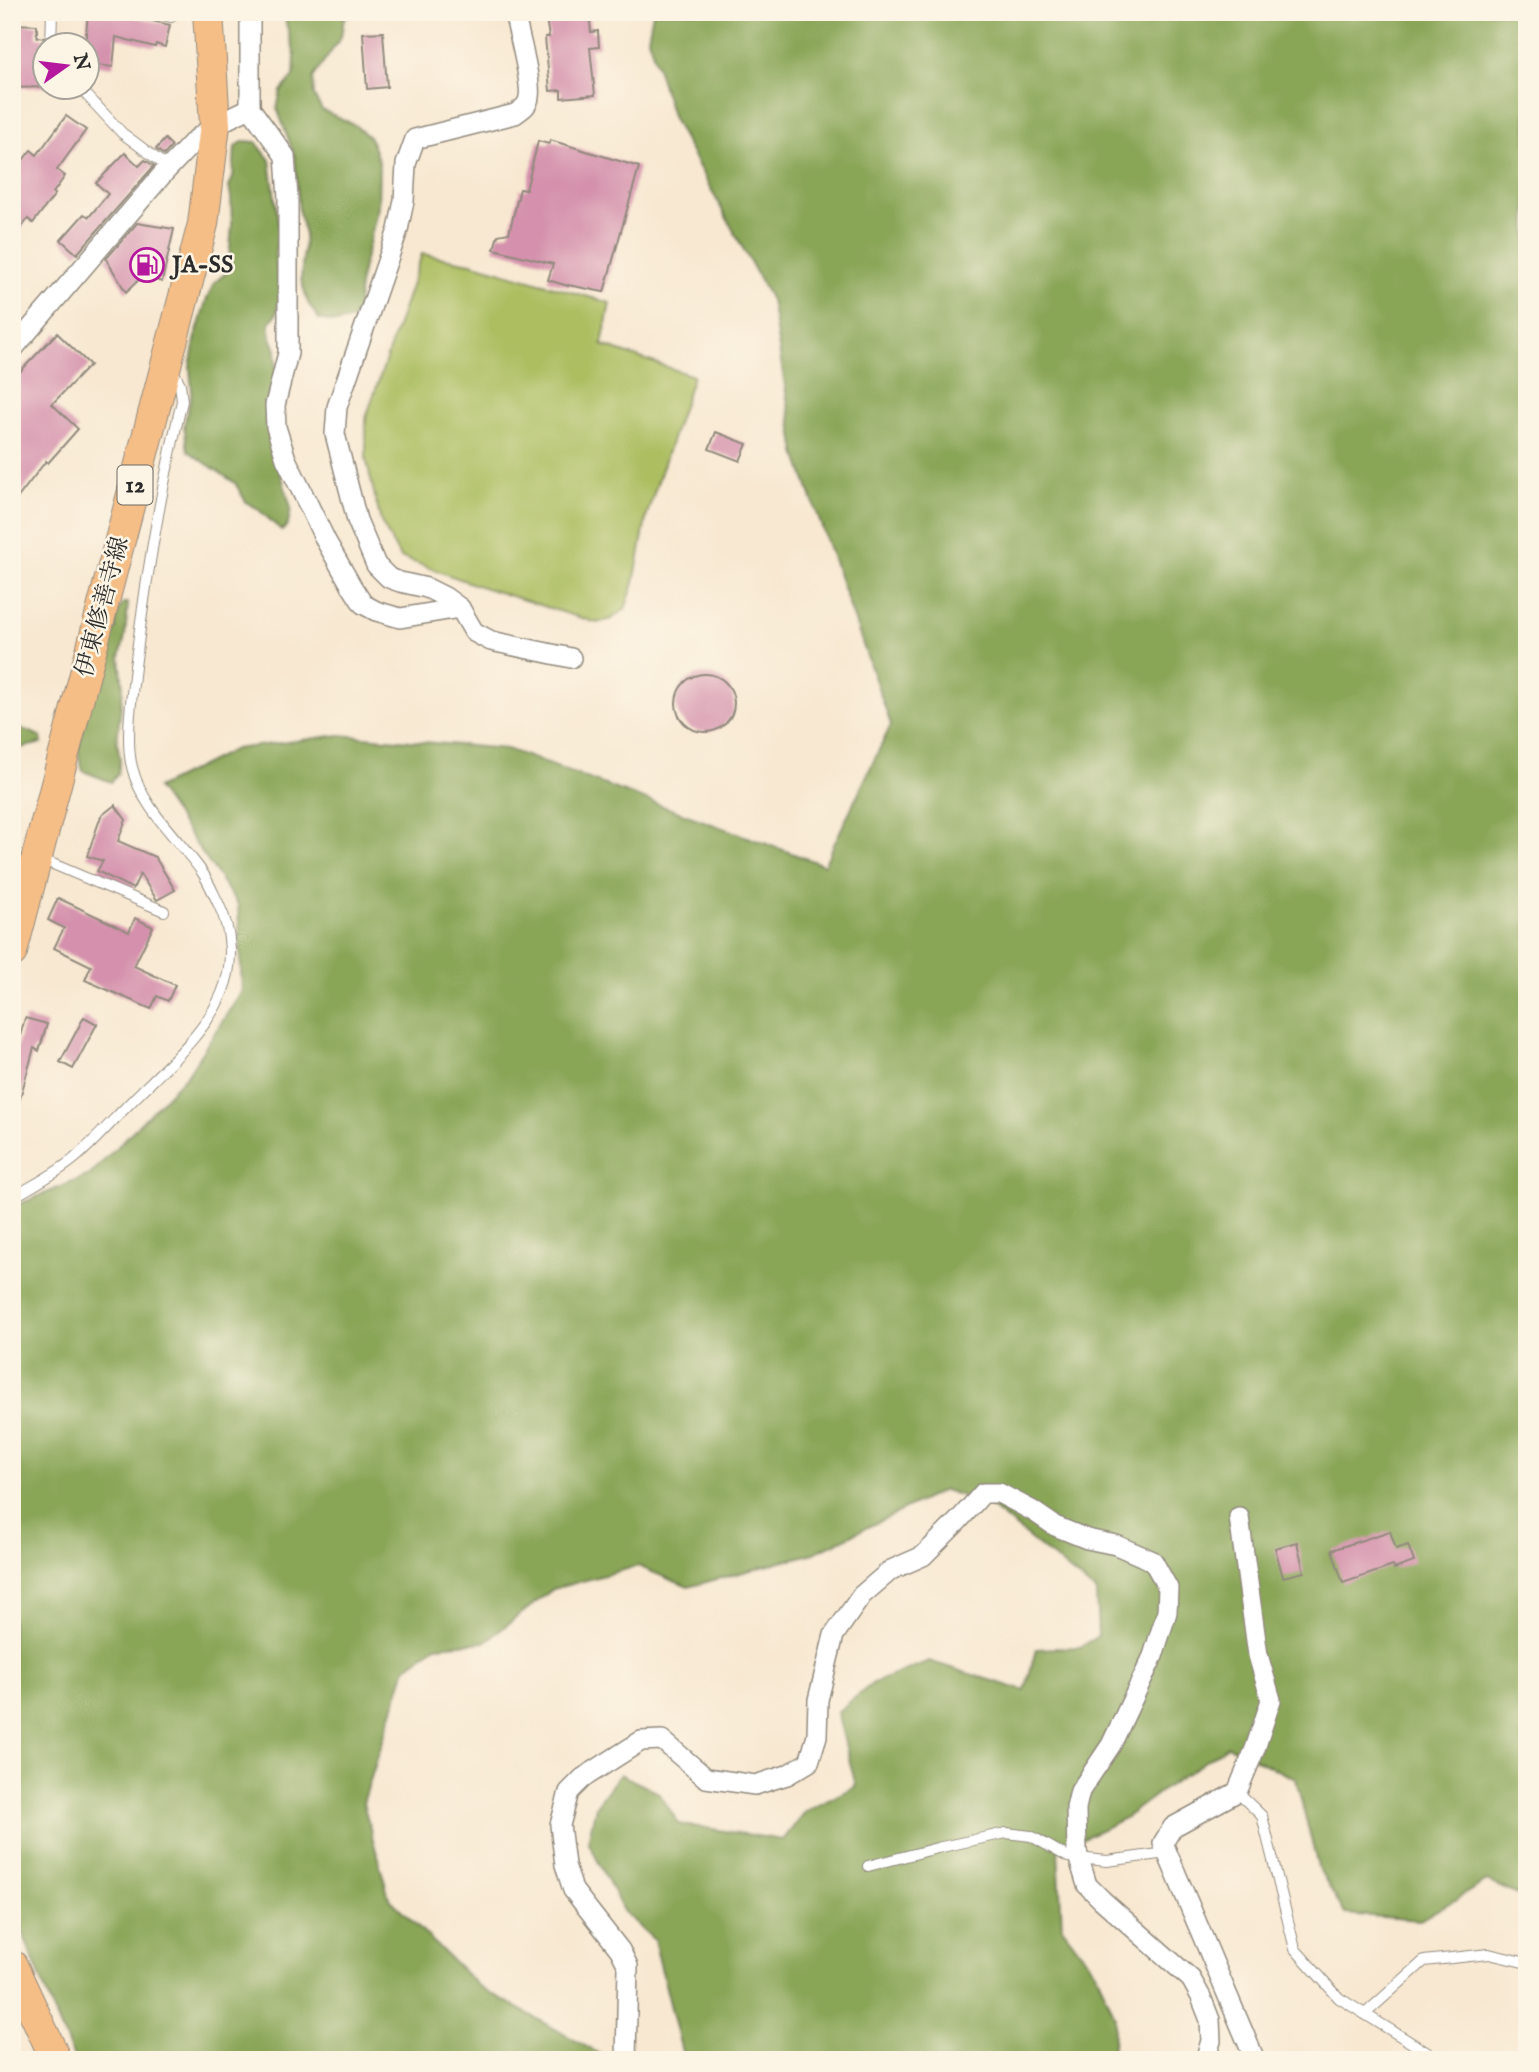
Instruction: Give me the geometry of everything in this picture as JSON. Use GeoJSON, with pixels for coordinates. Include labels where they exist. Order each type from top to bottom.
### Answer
{"type":"FeatureCollection","features":[{"type":"Feature","properties":{"kind":"main road","name":"伊東修善寺線"},"geometry":{"type":"LineString","coordinates":[[12,952],[203,224],[215,125],[208,12]]}},
{"type":"Feature","properties":{"kind":"main road"},"geometry":{"type":"LineString","coordinates":[[12,1965],[56,2060]]}},
{"type":"Feature","properties":{"kind":"street"},"geometry":{"type":"LineString","coordinates":[[250,12],[250,108],[285,156],[288,198],[288,353],[275,405],[276,427],[286,459],[326,541],[363,604],[400,618],[460,608]]}},
{"type":"Feature","properties":{"kind":"street"},"geometry":{"type":"LineString","coordinates":[[514,12],[527,72],[530,96],[526,106],[515,114],[415,139],[406,164],[404,201],[398,230],[337,407],[335,434],[357,520],[376,565],[389,578],[427,588],[460,608],[474,632],[491,640],[571,659]]}},
{"type":"Feature","properties":{"kind":"street"},"geometry":{"type":"LineString","coordinates":[[12,350],[194,141],[215,125],[250,108]]}},
{"type":"Feature","properties":{"kind":"street"},"geometry":{"type":"LineString","coordinates":[[626,2060],[628,1966],[620,1950],[573,1890],[565,1864],[560,1825],[569,1792],[583,1778],[641,1741],[662,1740],[706,1777],[755,1785],[787,1775],[809,1762],[817,1736],[818,1700],[834,1635],[862,1595],[891,1570],[923,1556],[983,1493],[999,1493],[1055,1526],[1087,1539],[1116,1545],[1153,1561],[1168,1588],[1167,1612],[1153,1656],[1111,1745],[1080,1791],[1076,1808],[1078,1858],[1087,1885],[1191,1979],[1210,2020],[1211,2040],[1205,2060]]}},
{"type":"Feature","properties":{"kind":"street"},"geometry":{"type":"LineString","coordinates":[[1240,1517],[1258,1655],[1271,1700],[1237,1792],[1173,1827],[1163,1843],[1255,2060]]}},
{"type":"Feature","properties":{"kind":"lane"},"geometry":{"type":"LineString","coordinates":[[51,32],[52,12]]}},
{"type":"Feature","properties":{"kind":"lane"},"geometry":{"type":"LineString","coordinates":[[150,12],[171,17]]}},
{"type":"Feature","properties":{"kind":"lane"},"geometry":{"type":"LineString","coordinates":[[93,102],[122,133],[169,168]]}},
{"type":"Feature","properties":{"kind":"lane"},"geometry":{"type":"LineString","coordinates":[[12,1198],[74,1159],[174,1061],[208,1017],[222,993],[230,966],[230,945],[221,908],[202,873],[171,835],[146,797],[131,766],[132,696],[142,611],[153,540],[182,401],[180,384],[167,362]]}},
{"type":"Feature","properties":{"kind":"lane"},"geometry":{"type":"LineString","coordinates":[[37,858],[164,911]]}},
{"type":"Feature","properties":{"kind":"lane"},"geometry":{"type":"LineString","coordinates":[[1237,1792],[1262,1816],[1295,1949],[1339,1998],[1439,2060]]}},
{"type":"Feature","properties":{"kind":"lane"},"geometry":{"type":"LineString","coordinates":[[868,1866],[1006,1833],[1031,1836],[1068,1857],[1107,1861],[1167,1853]]}},
{"type":"Feature","properties":{"kind":"lane"},"geometry":{"type":"LineString","coordinates":[[1365,2014],[1424,1961],[1489,1954],[1527,1963]]}},
{"type":"Feature","properties":{"kind":"green space"},"geometry":{"type":"Polygon","coordinates":[[[283,12],[355,12],[344,18],[341,37],[313,78],[314,96],[322,110],[355,125],[370,138],[379,162],[378,207],[360,280],[358,306],[353,319],[336,323],[319,319],[308,303],[301,280],[305,235],[299,213],[295,158],[277,108],[281,91],[294,76],[295,56],[283,12]]]}},
{"type":"Feature","properties":{"kind":"green space"},"geometry":{"type":"Polygon","coordinates":[[[653,12],[1527,12],[1527,1899],[1487,1881],[1420,1920],[1345,1914],[1318,1867],[1296,1779],[1228,1746],[1125,1818],[1058,1850],[1062,1927],[1096,1972],[1115,2017],[1112,2060],[684,2060],[654,1940],[623,1911],[588,1841],[596,1806],[620,1774],[659,1793],[679,1824],[783,1840],[805,1812],[856,1786],[837,1712],[873,1683],[929,1661],[1025,1691],[1036,1649],[1080,1647],[1098,1636],[1096,1592],[987,1504],[944,1490],[814,1553],[688,1587],[638,1566],[553,1589],[485,1642],[436,1646],[406,1668],[363,1803],[389,1898],[477,1985],[603,2056],[600,2060],[75,2060],[12,1905],[12,1207],[90,1175],[187,1075],[242,991],[238,905],[157,788],[235,749],[339,735],[507,749],[824,865],[891,725],[796,453],[771,300],[673,119],[648,38],[653,12]]]}},
{"type":"Feature","properties":{"kind":"green space"},"geometry":{"type":"Polygon","coordinates":[[[244,141],[256,142],[270,160],[279,228],[275,255],[280,295],[276,315],[269,323],[276,350],[278,464],[291,508],[288,524],[282,531],[257,508],[246,502],[235,483],[188,451],[184,426],[192,391],[190,367],[196,336],[214,283],[228,271],[232,225],[229,187],[233,177],[235,147],[244,141]]]}},
{"type":"Feature","properties":{"kind":"green space"},"geometry":{"type":"Polygon","coordinates":[[[422,254],[471,263],[610,303],[602,345],[693,376],[647,514],[634,583],[625,609],[611,619],[597,623],[476,585],[400,557],[381,522],[366,459],[366,418],[422,254]]]}},
{"type":"Feature","properties":{"kind":"green space"},"geometry":{"type":"Polygon","coordinates":[[[123,603],[128,603],[120,657],[123,688],[117,741],[120,759],[118,774],[111,782],[83,771],[78,753],[91,691],[108,649],[109,638],[116,629],[117,613],[123,603]]]}},
{"type":"Feature","properties":{"kind":"green space"},"geometry":{"type":"Polygon","coordinates":[[[12,726],[41,737],[42,743],[12,750],[12,726]]]}},
{"type":"Feature","properties":{"kind":"building"},"geometry":{"type":"Polygon","coordinates":[[[88,12],[122,14],[170,25],[165,47],[116,37],[113,67],[102,66],[102,32],[86,32],[88,12]]]}},
{"type":"Feature","properties":{"kind":"building"},"geometry":{"type":"Polygon","coordinates":[[[545,12],[589,12],[591,32],[598,31],[599,47],[590,48],[595,95],[561,98],[561,90],[550,91],[545,37],[549,37],[545,12]]]}},
{"type":"Feature","properties":{"kind":"building"},"geometry":{"type":"Polygon","coordinates":[[[12,24],[37,25],[37,32],[32,32],[32,87],[12,88],[12,24]]]}},
{"type":"Feature","properties":{"kind":"building"},"geometry":{"type":"Polygon","coordinates":[[[383,32],[387,87],[367,89],[363,33],[383,32]]]}},
{"type":"Feature","properties":{"kind":"building"},"geometry":{"type":"Polygon","coordinates":[[[66,116],[86,130],[57,170],[65,176],[53,193],[55,194],[33,223],[28,219],[12,240],[12,174],[31,150],[37,155],[66,116]]]}},
{"type":"Feature","properties":{"kind":"building"},"geometry":{"type":"Polygon","coordinates":[[[165,139],[172,146],[164,155],[156,149],[165,139]]]}},
{"type":"Feature","properties":{"kind":"building"},"geometry":{"type":"Polygon","coordinates":[[[550,140],[639,167],[604,292],[548,280],[553,264],[494,249],[498,235],[509,233],[520,189],[526,190],[538,141],[549,144],[550,140]]]}},
{"type":"Feature","properties":{"kind":"building"},"geometry":{"type":"Polygon","coordinates":[[[125,153],[139,166],[145,160],[154,166],[77,254],[61,240],[84,214],[89,217],[108,194],[96,183],[125,153]]]}},
{"type":"Feature","properties":{"kind":"building"},"geometry":{"type":"Polygon","coordinates":[[[137,223],[174,229],[162,282],[143,276],[126,292],[106,259],[137,223]]]}},
{"type":"Feature","properties":{"kind":"building"},"geometry":{"type":"Polygon","coordinates":[[[57,333],[90,365],[52,404],[78,429],[48,463],[46,461],[12,505],[12,380],[57,333]]]}},
{"type":"Feature","properties":{"kind":"building"},"geometry":{"type":"Polygon","coordinates":[[[716,432],[747,444],[740,461],[709,449],[716,432]]]}},
{"type":"Feature","properties":{"kind":"building"},"geometry":{"type":"Polygon","coordinates":[[[705,674],[716,676],[729,687],[734,703],[732,714],[721,727],[705,732],[694,730],[681,719],[676,703],[678,692],[689,679],[705,674]]]}},
{"type":"Feature","properties":{"kind":"building"},"geometry":{"type":"Polygon","coordinates":[[[115,805],[126,820],[118,841],[155,857],[175,890],[157,900],[140,874],[133,889],[97,871],[103,861],[87,856],[101,816],[115,805]]]}},
{"type":"Feature","properties":{"kind":"building"},"geometry":{"type":"Polygon","coordinates":[[[58,898],[129,932],[135,918],[153,927],[134,966],[175,985],[168,1001],[157,996],[151,1009],[85,980],[91,966],[54,948],[64,928],[48,920],[58,898]]]}},
{"type":"Feature","properties":{"kind":"building"},"geometry":{"type":"Polygon","coordinates":[[[84,1017],[97,1024],[73,1069],[60,1062],[84,1017]]]}},
{"type":"Feature","properties":{"kind":"building"},"geometry":{"type":"Polygon","coordinates":[[[25,1018],[47,1024],[39,1051],[34,1048],[17,1109],[12,1109],[12,1065],[25,1018]]]}},
{"type":"Feature","properties":{"kind":"building"},"geometry":{"type":"Polygon","coordinates":[[[1390,1531],[1396,1549],[1408,1545],[1414,1562],[1394,1569],[1393,1566],[1343,1583],[1332,1550],[1390,1531]]]}},
{"type":"Feature","properties":{"kind":"building"},"geometry":{"type":"Polygon","coordinates":[[[1297,1542],[1304,1572],[1283,1577],[1275,1548],[1297,1542]]]}},
{"type":"Feature","properties":{"kind":"place","name":"JA-SS"},"geometry":{"type":"Point","coordinates":[147,265]}}]}
